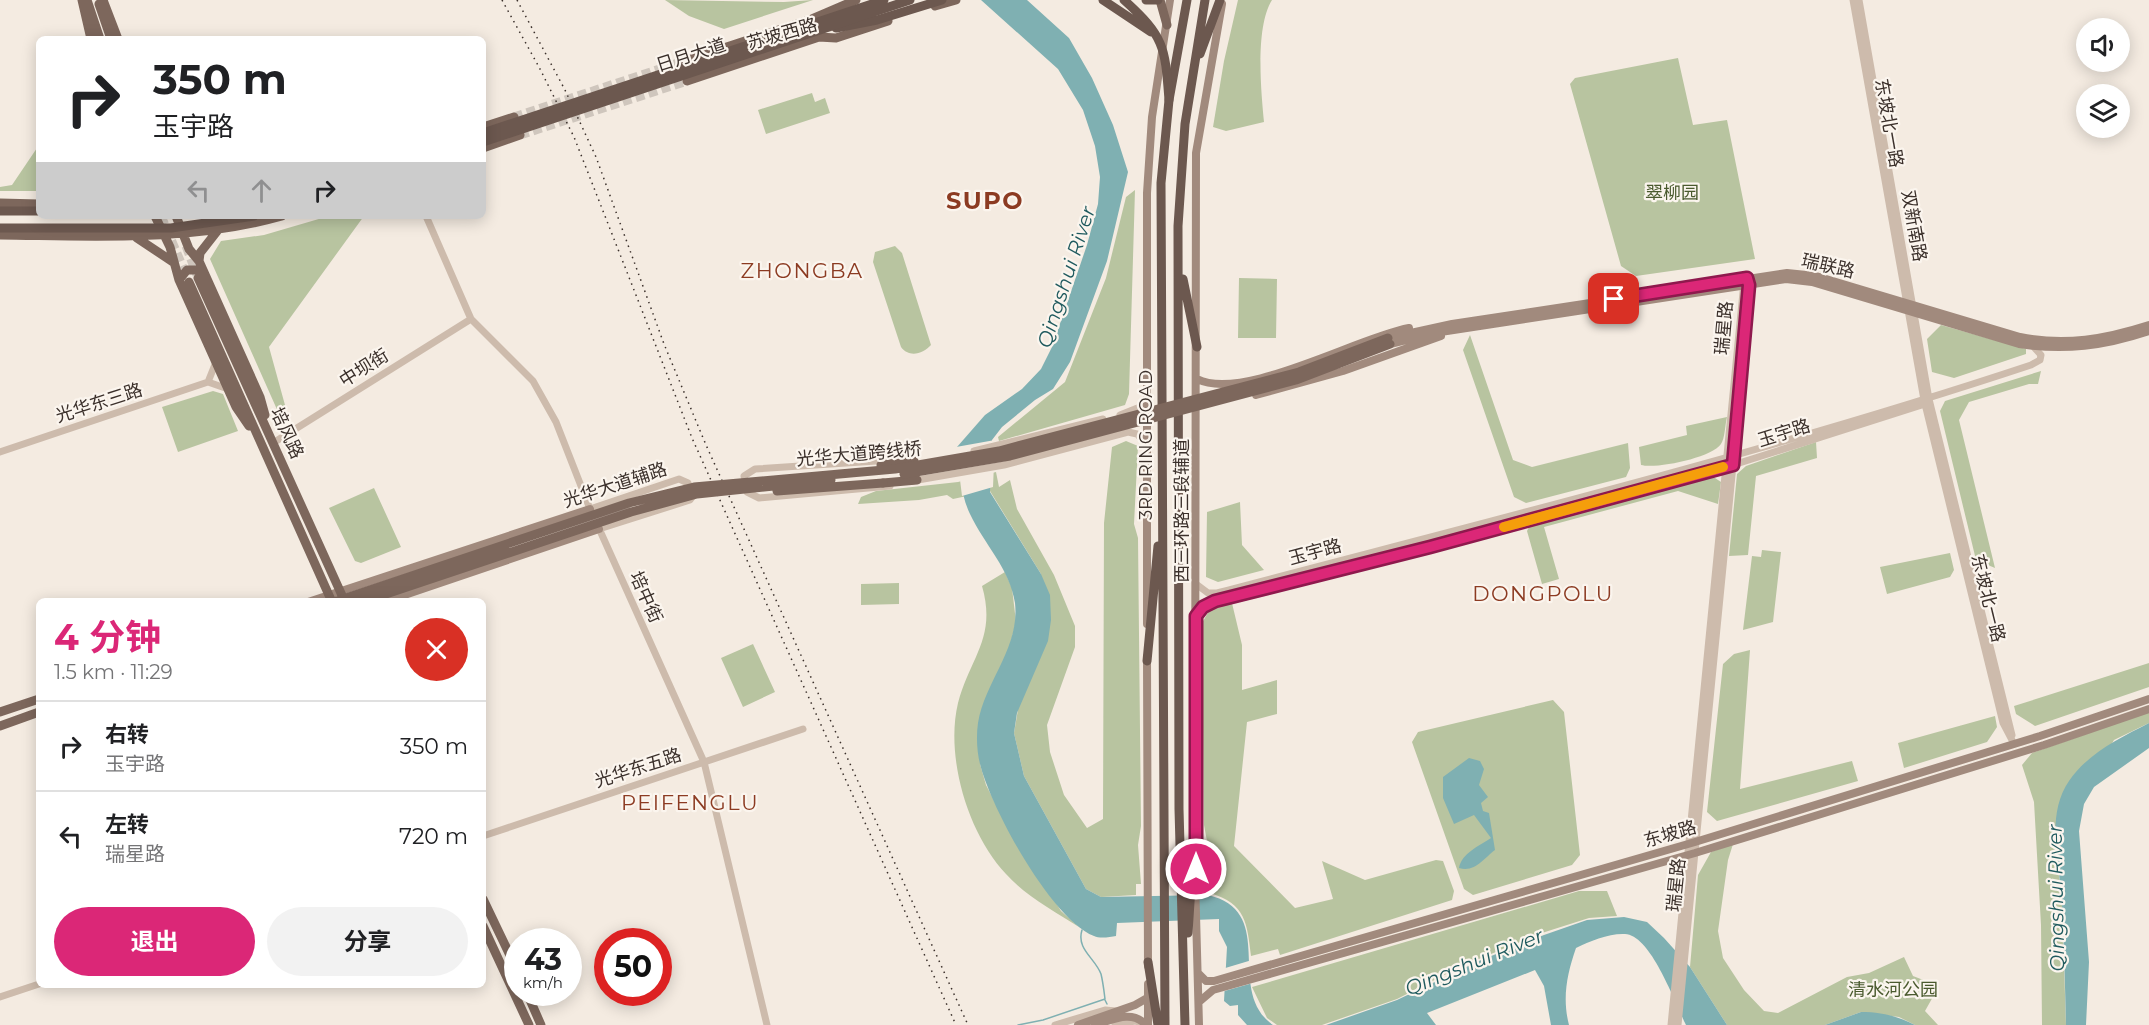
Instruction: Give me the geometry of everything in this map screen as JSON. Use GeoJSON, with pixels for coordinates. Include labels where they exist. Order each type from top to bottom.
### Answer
{"type":"FeatureCollection","features":[{"type":"Feature","properties":{"kind":"highway","name":"日月大道"},"geometry":{"type":"LineString","coordinates":[[486,132],[884,0]]}},
{"type":"Feature","properties":{"kind":"highway","name":"日月大道"},"geometry":{"type":"LineString","coordinates":[[486,141],[910,0]]}},
{"type":"Feature","properties":{"kind":"highway"},"geometry":{"type":"LineString","coordinates":[[816,31],[877,20],[942,0]]}},
{"type":"Feature","properties":{"kind":"highway"},"geometry":{"type":"LineString","coordinates":[[1103,0],[1151,33],[1165,53]]}},
{"type":"Feature","properties":{"kind":"highway"},"geometry":{"type":"LineString","coordinates":[[1124,0],[1158,35],[1165,53],[1169,100]]}},
{"type":"Feature","properties":{"kind":"highway"},"geometry":{"type":"LineString","coordinates":[[1146,0],[1159,0]]}},
{"type":"Feature","properties":{"kind":"highway","name":"3RD RING ROAD"},"geometry":{"type":"LineString","coordinates":[[1165,1025],[1160,223],[1161,183],[1169,100],[1187,0]]}},
{"type":"Feature","properties":{"kind":"highway","name":"3RD RING ROAD"},"geometry":{"type":"LineString","coordinates":[[1189,892],[1179,797],[1178,226],[1190,85],[1205,0]]}},
{"type":"Feature","properties":{"kind":"highway"},"geometry":{"type":"LineString","coordinates":[[1190,85],[1221,0]]}},
{"type":"Feature","properties":{"kind":"highway"},"geometry":{"type":"LineString","coordinates":[[0,211],[36,211]]}},
{"type":"Feature","properties":{"kind":"highway"},"geometry":{"type":"LineString","coordinates":[[0,228],[171,228],[233,219]]}},
{"type":"Feature","properties":{"kind":"highway"},"geometry":{"type":"LineString","coordinates":[[1178,257],[1197,347]]}},
{"type":"Feature","properties":{"kind":"highway"},"geometry":{"type":"LineString","coordinates":[[1147,661],[1163,493]]}},
{"type":"Feature","properties":{"kind":"highway"},"geometry":{"type":"LineString","coordinates":[[1185,1025],[1184,966],[1195,825]]}},
{"type":"Feature","properties":{"kind":"highway"},"geometry":{"type":"LineString","coordinates":[[1148,962],[1158,1025]]}},
{"type":"Feature","properties":{"kind":"main road"},"geometry":{"type":"LineString","coordinates":[[82,0],[91,36]]}},
{"type":"Feature","properties":{"kind":"main road"},"geometry":{"type":"LineString","coordinates":[[87,0],[99,36]]}},
{"type":"Feature","properties":{"kind":"main road"},"geometry":{"type":"LineString","coordinates":[[98,0],[110,36]]}},
{"type":"Feature","properties":{"kind":"main road"},"geometry":{"type":"LineString","coordinates":[[103,0],[117,36]]}},
{"type":"Feature","properties":{"kind":"main road","name":"苏坡西路"},"geometry":{"type":"LineString","coordinates":[[681,62],[812,19],[856,0]]}},
{"type":"Feature","properties":{"kind":"main road","name":"苏坡西路"},"geometry":{"type":"LineString","coordinates":[[687,81],[819,37],[836,38],[956,0]]}},
{"type":"Feature","properties":{"kind":"main road"},"geometry":{"type":"LineString","coordinates":[[1159,0],[1167,25]]}},
{"type":"Feature","properties":{"kind":"main road","name":"西三环路三段辅道"},"geometry":{"type":"LineString","coordinates":[[1146,1025],[1149,997],[1146,218],[1149,146],[1170,0]]}},
{"type":"Feature","properties":{"kind":"main road","name":"西三环路三段辅道"},"geometry":{"type":"LineString","coordinates":[[1195,825],[1196,153],[1221,0]]}},
{"type":"Feature","properties":{"kind":"main road"},"geometry":{"type":"LineString","coordinates":[[486,126],[514,117]]}},
{"type":"Feature","properties":{"kind":"main road"},"geometry":{"type":"LineString","coordinates":[[486,147],[520,135]]}},
{"type":"Feature","properties":{"kind":"main road"},"geometry":{"type":"LineString","coordinates":[[0,203],[36,204]]}},
{"type":"Feature","properties":{"kind":"main road"},"geometry":{"type":"LineString","coordinates":[[156,219],[173,262]]}},
{"type":"Feature","properties":{"kind":"main road"},"geometry":{"type":"LineString","coordinates":[[177,219],[189,249],[216,360],[236,407],[259,440]]}},
{"type":"Feature","properties":{"kind":"main road"},"geometry":{"type":"LineString","coordinates":[[0,235],[135,237],[184,235],[268,219]]}},
{"type":"Feature","properties":{"kind":"main road"},"geometry":{"type":"LineString","coordinates":[[194,274],[200,253],[218,230]]}},
{"type":"Feature","properties":{"kind":"main road"},"geometry":{"type":"LineString","coordinates":[[135,237],[194,274]]}},
{"type":"Feature","properties":{"kind":"main road","name":"瑞联路"},"geometry":{"type":"LineString","coordinates":[[1389,341],[1462,325],[1803,273],[2020,337],[2048,342],[2092,340],[2149,325]]}},
{"type":"Feature","properties":{"kind":"main road","name":"培风路"},"geometry":{"type":"LineString","coordinates":[[194,274],[260,397],[271,439],[343,598]]}},
{"type":"Feature","properties":{"kind":"main road","name":"培风路"},"geometry":{"type":"LineString","coordinates":[[194,274],[259,440],[332,598]]}},
{"type":"Feature","properties":{"kind":"main road","name":"瑞联路"},"geometry":{"type":"LineString","coordinates":[[1746,283],[1800,280],[2031,346],[2090,347],[2149,331]]}},
{"type":"Feature","properties":{"kind":"main road"},"geometry":{"type":"LineString","coordinates":[[1197,379],[1220,386],[1309,363],[1396,330],[1462,325]]}},
{"type":"Feature","properties":{"kind":"main road"},"geometry":{"type":"LineString","coordinates":[[1197,418],[1208,408],[1343,371],[1462,325]]}},
{"type":"Feature","properties":{"kind":"main road","name":"光华大道跨线桥"},"geometry":{"type":"LineString","coordinates":[[374,598],[631,512],[697,494],[945,469],[1011,456],[1296,380],[1389,341]]}},
{"type":"Feature","properties":{"kind":"main road","name":"光华大道跨线桥"},"geometry":{"type":"LineString","coordinates":[[335,598],[629,503],[694,487],[737,481],[894,469],[999,451],[1299,372],[1389,341]]}},
{"type":"Feature","properties":{"kind":"main road"},"geometry":{"type":"LineString","coordinates":[[1220,386],[1220,404]]}},
{"type":"Feature","properties":{"kind":"main road"},"geometry":{"type":"LineString","coordinates":[[662,495],[706,480],[729,476],[914,461]]}},
{"type":"Feature","properties":{"kind":"main road"},"geometry":{"type":"LineString","coordinates":[[697,494],[761,492],[917,480]]}},
{"type":"Feature","properties":{"kind":"main road","name":"光华大道辅路"},"geometry":{"type":"LineString","coordinates":[[333,598],[340,591],[590,509]]}},
{"type":"Feature","properties":{"kind":"main road","name":"光华大道辅路"},"geometry":{"type":"LineString","coordinates":[[396,598],[599,530]]}},
{"type":"Feature","properties":{"kind":"main road","name":"东坡路"},"geometry":{"type":"LineString","coordinates":[[1200,1001],[1216,985],[2014,744],[2149,699]]}},
{"type":"Feature","properties":{"kind":"main road"},"geometry":{"type":"LineString","coordinates":[[0,712],[36,700]]}},
{"type":"Feature","properties":{"kind":"main road","name":"东坡路"},"geometry":{"type":"LineString","coordinates":[[1261,971],[1691,853],[2044,745],[2149,709]]}},
{"type":"Feature","properties":{"kind":"main road"},"geometry":{"type":"LineString","coordinates":[[0,726],[36,713]]}},
{"type":"Feature","properties":{"kind":"main road"},"geometry":{"type":"LineString","coordinates":[[1189,892],[1189,923],[1198,974],[1199,1025]]}},
{"type":"Feature","properties":{"kind":"main road"},"geometry":{"type":"LineString","coordinates":[[486,905],[504,943]]}},
{"type":"Feature","properties":{"kind":"main road"},"geometry":{"type":"LineString","coordinates":[[486,932],[529,1025]]}},
{"type":"Feature","properties":{"kind":"main road"},"geometry":{"type":"LineString","coordinates":[[1198,974],[1206,981],[1216,985]]}},
{"type":"Feature","properties":{"kind":"main road"},"geometry":{"type":"LineString","coordinates":[[1078,1025],[1119,1011],[1149,997]]}},
{"type":"Feature","properties":{"kind":"main road"},"geometry":{"type":"LineString","coordinates":[[533,1006],[541,1025]]}},
{"type":"Feature","properties":{"kind":"main road"},"geometry":{"type":"LineString","coordinates":[[1095,1025],[1130,1016],[1138,1018],[1146,1025]]}},
{"type":"Feature","properties":{"kind":"street"},"geometry":{"type":"LineString","coordinates":[[1853,0],[1858,13]]}},
{"type":"Feature","properties":{"kind":"street"},"geometry":{"type":"LineString","coordinates":[[1858,13],[1859,0]]}},
{"type":"Feature","properties":{"kind":"street","name":"双新南路"},"geometry":{"type":"LineString","coordinates":[[1858,13],[1909,303]]}},
{"type":"Feature","properties":{"kind":"street","name":"培中街"},"geometry":{"type":"LineString","coordinates":[[427,219],[471,319],[533,381],[556,422],[599,530],[704,762],[767,1025]]}},
{"type":"Feature","properties":{"kind":"street","name":"瑞星路"},"geometry":{"type":"LineString","coordinates":[[1682,945],[1746,283]]}},
{"type":"Feature","properties":{"kind":"street","name":"东坡北一路"},"geometry":{"type":"LineString","coordinates":[[1909,303],[1926,401],[2014,744]]}},
{"type":"Feature","properties":{"kind":"street","name":"中坝街"},"geometry":{"type":"LineString","coordinates":[[271,439],[471,319]]}},
{"type":"Feature","properties":{"kind":"street","name":"玉宇路"},"geometry":{"type":"LineString","coordinates":[[1208,604],[1730,466],[2036,363],[2040,360],[2040,351],[2031,346]]}},
{"type":"Feature","properties":{"kind":"street"},"geometry":{"type":"LineString","coordinates":[[216,360],[215,371],[208,382],[228,389]]}},
{"type":"Feature","properties":{"kind":"street","name":"光华东三路"},"geometry":{"type":"LineString","coordinates":[[0,452],[208,382]]}},
{"type":"Feature","properties":{"kind":"street"},"geometry":{"type":"LineString","coordinates":[[1146,444],[1137,434],[1128,432],[993,467],[880,488],[759,498],[747,492],[744,484],[744,476],[755,469],[880,460],[914,461],[995,447],[1127,413],[1140,407],[1148,398]]}},
{"type":"Feature","properties":{"kind":"street","name":"玉宇路"},"geometry":{"type":"LineString","coordinates":[[1208,593],[1217,593],[1516,517],[1926,401]]}},
{"type":"Feature","properties":{"kind":"street","name":"光华大道辅路"},"geometry":{"type":"LineString","coordinates":[[590,509],[679,479],[688,483],[693,496],[690,501],[599,530]]}},
{"type":"Feature","properties":{"kind":"street"},"geometry":{"type":"LineString","coordinates":[[1196,584],[1208,593],[1208,604],[1196,616]]}},
{"type":"Feature","properties":{"kind":"street","name":"光华东五路"},"geometry":{"type":"LineString","coordinates":[[486,835],[803,729]]}},
{"type":"Feature","properties":{"kind":"street"},"geometry":{"type":"LineString","coordinates":[[1671,1025],[1682,945]]}},
{"type":"Feature","properties":{"kind":"street"},"geometry":{"type":"LineString","coordinates":[[1678,1021],[1682,945]]}},
{"type":"Feature","properties":{"kind":"street"},"geometry":{"type":"LineString","coordinates":[[0,997],[36,985]]}},
{"type":"Feature","properties":{"kind":"street"},"geometry":{"type":"LineString","coordinates":[[1055,1025],[1105,1010],[1119,1011]]}},
{"type":"Feature","properties":{"kind":"street"},"geometry":{"type":"LineString","coordinates":[[1115,1025],[1135,1021],[1146,1025]]}},
{"type":"Feature","properties":{"kind":"green space"},"geometry":{"type":"Polygon","coordinates":[[[665,0],[784,2],[813,0],[724,29],[689,16],[665,0]]]}},
{"type":"Feature","properties":{"kind":"green space"},"geometry":{"type":"Polygon","coordinates":[[[1238,0],[1272,0],[1263,26],[1261,42],[1264,122],[1226,131],[1213,127],[1224,61],[1238,0]]]}},
{"type":"Feature","properties":{"kind":"green space","name":"翠柳园"},"geometry":{"type":"Polygon","coordinates":[[[1678,58],[1693,125],[1727,120],[1755,259],[1636,276],[1621,266],[1570,84],[1575,78],[1678,58]]]}},
{"type":"Feature","properties":{"kind":"green space"},"geometry":{"type":"Polygon","coordinates":[[[812,93],[815,102],[825,98],[830,113],[766,134],[758,110],[812,93]]]}},
{"type":"Feature","properties":{"kind":"green space"},"geometry":{"type":"Polygon","coordinates":[[[36,149],[36,191],[0,191],[0,187],[12,185],[36,149]]]}},
{"type":"Feature","properties":{"kind":"green space"},"geometry":{"type":"Polygon","coordinates":[[[1135,190],[1129,394],[1125,405],[999,441],[998,437],[1065,382],[1106,278],[1126,197],[1135,190]]]}},
{"type":"Feature","properties":{"kind":"green space"},"geometry":{"type":"Polygon","coordinates":[[[319,219],[362,219],[269,347],[288,416],[279,414],[210,259],[221,241],[264,235],[319,219]]]}},
{"type":"Feature","properties":{"kind":"green space"},"geometry":{"type":"Polygon","coordinates":[[[895,246],[902,253],[931,345],[916,354],[908,353],[901,347],[873,262],[875,252],[895,246]]]}},
{"type":"Feature","properties":{"kind":"green space"},"geometry":{"type":"Polygon","coordinates":[[[1239,278],[1277,279],[1276,338],[1238,338],[1239,278]]]}},
{"type":"Feature","properties":{"kind":"green space"},"geometry":{"type":"Polygon","coordinates":[[[1941,325],[2026,349],[2026,354],[1954,378],[1932,372],[1927,339],[1941,325]]]}},
{"type":"Feature","properties":{"kind":"green space"},"geometry":{"type":"Polygon","coordinates":[[[1470,335],[1513,460],[1532,467],[1628,443],[1630,468],[1626,477],[1526,503],[1514,497],[1463,350],[1470,335]]]}},
{"type":"Feature","properties":{"kind":"green space"},"geometry":{"type":"Polygon","coordinates":[[[2041,371],[2038,384],[2029,384],[1969,402],[1959,420],[1995,568],[1976,560],[1940,411],[1945,401],[2041,371]]]}},
{"type":"Feature","properties":{"kind":"green space"},"geometry":{"type":"Polygon","coordinates":[[[213,391],[223,394],[238,431],[178,452],[162,407],[213,391]]]}},
{"type":"Feature","properties":{"kind":"green space"},"geometry":{"type":"Polygon","coordinates":[[[1727,417],[1721,444],[1707,454],[1659,465],[1641,465],[1639,447],[1687,435],[1686,426],[1727,417]]]}},
{"type":"Feature","properties":{"kind":"green space"},"geometry":{"type":"Polygon","coordinates":[[[1126,441],[1138,446],[1134,524],[1138,538],[1141,826],[1138,845],[1141,884],[1136,884],[1136,895],[1101,897],[1086,889],[1024,776],[1014,733],[1041,574],[990,491],[953,499],[947,495],[919,500],[858,504],[861,497],[876,491],[958,482],[996,472],[999,487],[1010,480],[1017,509],[1054,575],[1075,626],[1075,647],[1047,725],[1050,752],[1064,795],[1087,828],[1103,819],[1104,523],[1112,447],[1126,441]]]}},
{"type":"Feature","properties":{"kind":"green space"},"geometry":{"type":"Polygon","coordinates":[[[1816,442],[1817,458],[1756,476],[1748,555],[1729,556],[1737,474],[1746,466],[1816,442]]]}},
{"type":"Feature","properties":{"kind":"green space"},"geometry":{"type":"Polygon","coordinates":[[[1709,474],[1721,482],[1718,504],[1678,491],[1544,527],[1559,579],[1542,584],[1527,531],[1531,523],[1709,474]]]}},
{"type":"Feature","properties":{"kind":"green space"},"geometry":{"type":"Polygon","coordinates":[[[374,488],[401,547],[361,563],[355,561],[329,508],[374,488]]]}},
{"type":"Feature","properties":{"kind":"green space"},"geometry":{"type":"Polygon","coordinates":[[[1240,502],[1242,545],[1264,570],[1218,582],[1206,577],[1207,512],[1240,502]]]}},
{"type":"Feature","properties":{"kind":"green space"},"geometry":{"type":"Polygon","coordinates":[[[1762,550],[1781,552],[1773,622],[1743,630],[1752,556],[1761,557],[1762,550]]]}},
{"type":"Feature","properties":{"kind":"green space"},"geometry":{"type":"Polygon","coordinates":[[[1950,553],[1954,570],[1950,577],[1887,594],[1880,567],[1950,553]]]}},
{"type":"Feature","properties":{"kind":"green space"},"geometry":{"type":"Polygon","coordinates":[[[1005,572],[1012,588],[1016,622],[1009,649],[992,686],[980,764],[986,785],[1006,824],[1061,911],[1079,927],[1022,889],[992,857],[971,817],[957,770],[955,724],[958,703],[980,647],[986,620],[986,604],[982,586],[1005,572]]]}},
{"type":"Feature","properties":{"kind":"green space"},"geometry":{"type":"Polygon","coordinates":[[[899,583],[899,604],[861,605],[861,584],[899,583]]]}},
{"type":"Feature","properties":{"kind":"green space"},"geometry":{"type":"Polygon","coordinates":[[[1231,599],[1242,645],[1242,690],[1277,680],[1277,714],[1247,722],[1234,846],[1295,908],[1333,899],[1322,861],[1365,880],[1436,860],[1443,861],[1454,891],[1452,900],[1280,955],[1278,949],[1251,956],[1246,924],[1238,909],[1210,893],[1208,889],[1209,852],[1204,825],[1202,623],[1210,609],[1231,599]]]}},
{"type":"Feature","properties":{"kind":"green space"},"geometry":{"type":"Polygon","coordinates":[[[753,644],[775,692],[743,707],[721,658],[753,644]]]}},
{"type":"Feature","properties":{"kind":"green space"},"geometry":{"type":"Polygon","coordinates":[[[1750,650],[1740,789],[1852,761],[1858,781],[1717,821],[1707,812],[1723,664],[1734,654],[1750,650]]]}},
{"type":"Feature","properties":{"kind":"green space"},"geometry":{"type":"Polygon","coordinates":[[[2149,663],[2149,687],[2035,726],[2016,714],[2014,706],[2149,663]]]}},
{"type":"Feature","properties":{"kind":"green space"},"geometry":{"type":"Polygon","coordinates":[[[1553,700],[1564,712],[1580,855],[1572,865],[1473,895],[1464,889],[1412,742],[1418,732],[1553,700]]]}},
{"type":"Feature","properties":{"kind":"green space"},"geometry":{"type":"Polygon","coordinates":[[[2149,712],[2149,723],[2114,740],[2055,840],[2062,903],[2066,1025],[2042,1025],[2041,925],[2034,802],[2022,765],[2032,753],[2149,712]]]}},
{"type":"Feature","properties":{"kind":"green space"},"geometry":{"type":"Polygon","coordinates":[[[1995,716],[1997,727],[1987,742],[1904,768],[1898,743],[1995,716]]]}},
{"type":"Feature","properties":{"kind":"green space","name":"清水河公园"},"geometry":{"type":"Polygon","coordinates":[[[1733,844],[1728,860],[1718,931],[1723,958],[1744,990],[1764,1011],[1778,1013],[1847,977],[1869,973],[1904,957],[1913,976],[1939,986],[1925,1011],[1938,1025],[1915,1025],[1899,1017],[1861,1012],[1825,1025],[1727,1025],[1690,967],[1698,875],[1711,852],[1733,844]]]}},
{"type":"Feature","properties":{"kind":"green space"},"geometry":{"type":"Polygon","coordinates":[[[1579,891],[1607,891],[1617,916],[1589,918],[1545,932],[1464,965],[1397,999],[1322,1025],[1277,1025],[1267,1018],[1252,987],[1579,891]]]}},
{"type":"Feature","properties":{"kind":"water"},"geometry":{"type":"Polygon","coordinates":[[[981,0],[1027,0],[1069,38],[1092,78],[1113,125],[1128,172],[1107,261],[1070,362],[1053,389],[1035,400],[1002,427],[992,440],[990,492],[1041,574],[1050,595],[1051,620],[1048,641],[1017,713],[1014,733],[1024,776],[1086,889],[1101,897],[1208,895],[1229,904],[1241,918],[1247,934],[1252,992],[1259,1010],[1273,1025],[1247,1025],[1238,1015],[1238,1005],[1230,1006],[1224,1001],[1227,947],[1219,931],[1219,919],[1117,923],[1116,936],[1105,938],[1094,936],[1077,926],[1042,886],[1025,860],[996,807],[980,764],[977,744],[978,723],[987,693],[1012,635],[1015,603],[1008,579],[967,506],[962,490],[957,447],[985,415],[1022,389],[1041,369],[1052,347],[1087,245],[1098,204],[1100,177],[1095,146],[1083,110],[1058,69],[981,0]]]}},
{"type":"Feature","properties":{"kind":"water"},"geometry":{"type":"Polygon","coordinates":[[[2149,723],[2149,748],[2094,787],[2084,804],[2079,831],[2089,962],[2086,1025],[2066,1025],[2062,906],[2056,842],[2057,810],[2061,795],[2085,762],[2105,747],[2149,723]]]}},
{"type":"Feature","properties":{"kind":"water"},"geometry":{"type":"Polygon","coordinates":[[[1469,758],[1480,761],[1484,769],[1479,785],[1488,797],[1481,803],[1483,811],[1489,813],[1495,850],[1475,867],[1465,869],[1459,868],[1464,858],[1491,838],[1474,815],[1454,824],[1443,798],[1443,777],[1469,758]]]}},
{"type":"Feature","properties":{"kind":"water"},"geometry":{"type":"Polygon","coordinates":[[[1624,917],[1647,922],[1664,938],[1690,967],[1727,1025],[1686,1025],[1653,957],[1635,937],[1619,934],[1594,940],[1576,948],[1567,986],[1566,1005],[1569,1025],[1551,1025],[1544,986],[1535,970],[1427,1013],[1436,1025],[1326,1025],[1397,1000],[1481,960],[1544,935],[1587,920],[1624,917]]]}},
{"type":"Feature","properties":{"kind":"water"},"geometry":{"type":"Polygon","coordinates":[[[1861,1012],[1889,1015],[1915,1025],[1825,1025],[1861,1012]]]}},
{"type":"Feature","properties":{"kind":"pier"},"geometry":{"type":"Polygon","coordinates":[[[995,440],[993,487],[962,496],[956,447],[995,440]]]}},
{"type":"Feature","properties":{"kind":"pier"},"geometry":{"type":"Polygon","coordinates":[[[1252,960],[1253,983],[1221,992],[1222,969],[1252,960]]]}},
{"type":"Feature","properties":{"kind":"waterway"},"geometry":{"type":"LineString","coordinates":[[1018,1025],[1043,1020],[1105,999],[1101,974],[1084,948],[1082,930]]}},
{"type":"Feature","properties":{"kind":"waterway"},"geometry":{"type":"LineString","coordinates":[[1105,1000],[1107,1004]]}},
{"type":"Feature","properties":{"kind":"tunnel"},"geometry":{"type":"LineString","coordinates":[[514,117],[681,62]]}},
{"type":"Feature","properties":{"kind":"tunnel"},"geometry":{"type":"LineString","coordinates":[[520,135],[687,81]]}},
{"type":"Feature","properties":{"kind":"tunnel"},"geometry":{"type":"LineString","coordinates":[[162,219],[187,277]]}},
{"type":"Feature","properties":{"kind":"tunnel"},"geometry":{"type":"LineString","coordinates":[[186,246],[197,275]]}},
{"type":"Feature","properties":{"kind":"railway"},"geometry":{"type":"LineString","coordinates":[[502,0],[574,137],[692,438],[956,1025]]}},
{"type":"Feature","properties":{"kind":"railway"},"geometry":{"type":"LineString","coordinates":[[517,0],[565,90],[596,157],[664,344],[706,445],[968,1025]]}},
{"type":"Feature","properties":{"kind":"slow traffic"},"geometry":{"type":"LineString","coordinates":[[1504,527],[1723,467]]}},
{"type":"Feature","properties":{"kind":"district","name":"SUPO"},"geometry":{"type":"Point","coordinates":[985,201]}},
{"type":"Feature","properties":{"kind":"district","name":"ZHONGBA"},"geometry":{"type":"Point","coordinates":[802,271]}},
{"type":"Feature","properties":{"kind":"district","name":"DONGPOLU"},"geometry":{"type":"Point","coordinates":[1543,594]}},
{"type":"Feature","properties":{"kind":"district","name":"PEIFENGLU"},"geometry":{"type":"Point","coordinates":[690,803]}},
{"type":"Feature","properties":{"kind":"route"},"geometry":{"type":"LineString","coordinates":[[1196,869],[1196,616],[1203,607],[1215,601],[1519,524],[1641,488],[1733,465],[1749,285],[1747,278],[1614,299]]}},
{"type":"Feature","properties":{"kind":"water label","name":"Qingshui River"},"geometry":{"type":"Point","coordinates":[1066,277]}},
{"type":"Feature","properties":{"kind":"water label","name":"Qingshui River"},"geometry":{"type":"Point","coordinates":[2056,898]}},
{"type":"Feature","properties":{"kind":"water label","name":"Qingshui River"},"geometry":{"type":"Point","coordinates":[1474,962]}}]}
